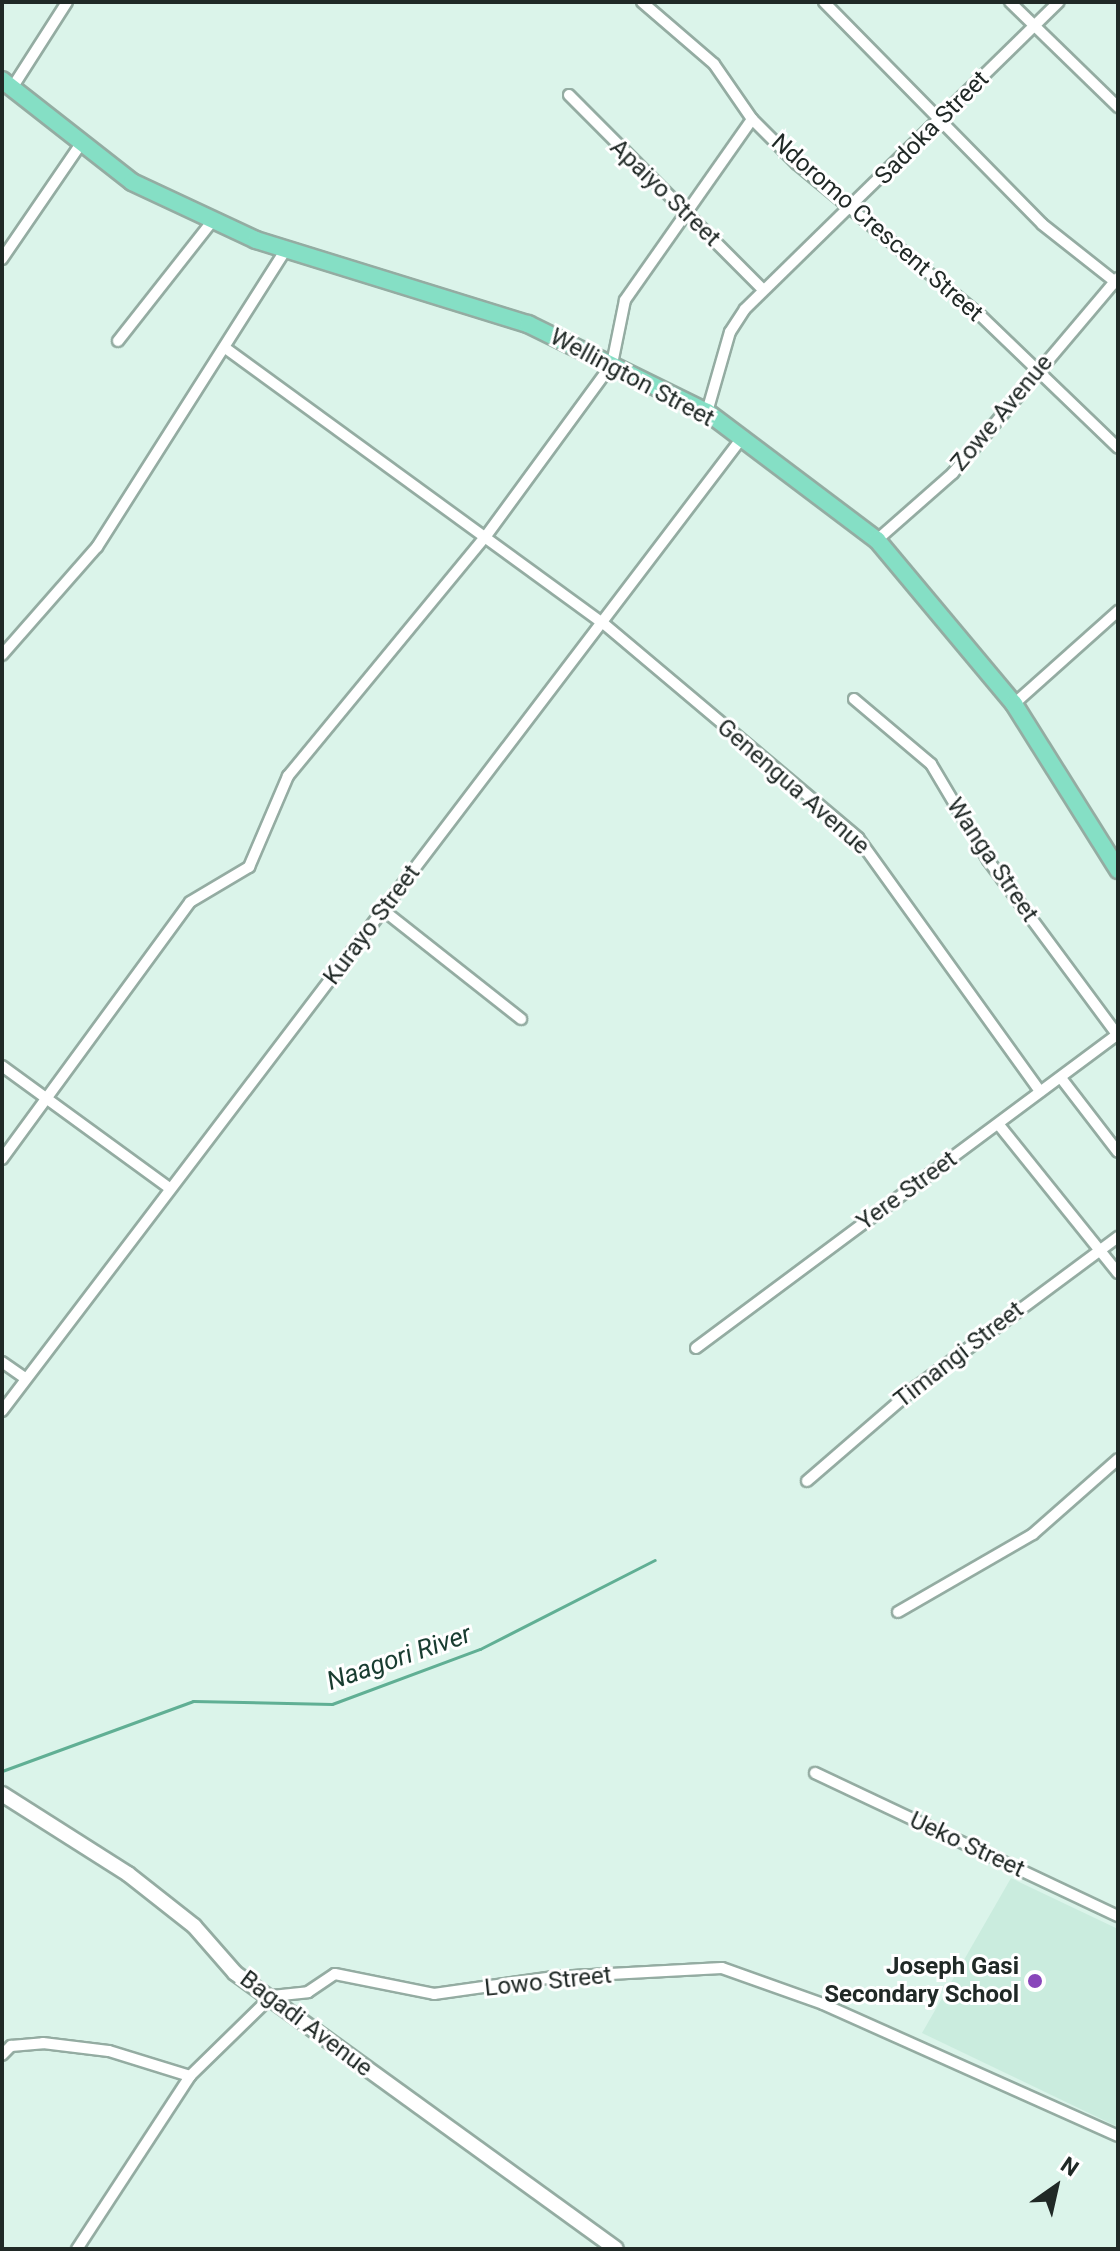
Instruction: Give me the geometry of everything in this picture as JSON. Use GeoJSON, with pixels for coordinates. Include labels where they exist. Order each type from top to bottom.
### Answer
{"type":"FeatureCollection","features":[{"type":"Feature","properties":{"kind":"main road","name":"Wellington Street"},"geometry":{"type":"LineString","coordinates":[[7,84],[80,145],[132,182],[286,249],[465,301],[612,364],[707,412],[877,540],[1014,704],[1118,870]]}},
{"type":"Feature","properties":{"kind":"street"},"geometry":{"type":"LineString","coordinates":[[7,84],[45,38],[67,2]]}},
{"type":"Feature","properties":{"kind":"street","name":"Ndoromo Crescent Street"},"geometry":{"type":"LineString","coordinates":[[642,2],[714,64],[752,119],[852,211],[1037,369],[1118,448]]}},
{"type":"Feature","properties":{"kind":"street"},"geometry":{"type":"LineString","coordinates":[[824,2],[1042,224],[1117,281]]}},
{"type":"Feature","properties":{"kind":"street"},"geometry":{"type":"LineString","coordinates":[[1010,2],[1118,107]]}},
{"type":"Feature","properties":{"kind":"street","name":"Sadoka Street"},"geometry":{"type":"LineString","coordinates":[[707,412],[730,332],[763,290],[852,211],[939,119],[1059,2]]}},
{"type":"Feature","properties":{"kind":"street","name":"Apaiyo Street"},"geometry":{"type":"LineString","coordinates":[[569,95],[763,290]]}},
{"type":"Feature","properties":{"kind":"street"},"geometry":{"type":"LineString","coordinates":[[2,1159],[52,1099],[190,902],[249,867],[288,776],[486,536],[612,364],[625,300],[688,216],[752,119]]}},
{"type":"Feature","properties":{"kind":"street"},"geometry":{"type":"LineString","coordinates":[[2,259],[80,145]]}},
{"type":"Feature","properties":{"kind":"street"},"geometry":{"type":"LineString","coordinates":[[118,341],[214,219]]}},
{"type":"Feature","properties":{"kind":"street"},"geometry":{"type":"LineString","coordinates":[[2,655],[97,547],[228,350],[286,249]]}},
{"type":"Feature","properties":{"kind":"street","name":"Zowe Avenue"},"geometry":{"type":"LineString","coordinates":[[877,540],[953,473],[1037,369],[1117,281]]}},
{"type":"Feature","properties":{"kind":"street","name":"Genengua Avenue"},"geometry":{"type":"LineString","coordinates":[[228,350],[603,623],[858,838],[1040,1091]]}},
{"type":"Feature","properties":{"kind":"street","name":"Kurayo Street"},"geometry":{"type":"LineString","coordinates":[[2,1411],[168,1187],[742,438]]}},
{"type":"Feature","properties":{"kind":"street"},"geometry":{"type":"LineString","coordinates":[[1014,704],[1118,611]]}},
{"type":"Feature","properties":{"kind":"street","name":"Wanga Street"},"geometry":{"type":"LineString","coordinates":[[854,699],[931,764],[988,860],[1118,1035]]}},
{"type":"Feature","properties":{"kind":"street"},"geometry":{"type":"LineString","coordinates":[[383,910],[521,1019]]}},
{"type":"Feature","properties":{"kind":"street","name":"Yere Street"},"geometry":{"type":"LineString","coordinates":[[696,1348],[1118,1035]]}},
{"type":"Feature","properties":{"kind":"street"},"geometry":{"type":"LineString","coordinates":[[2,1066],[52,1099],[168,1187]]}},
{"type":"Feature","properties":{"kind":"street"},"geometry":{"type":"LineString","coordinates":[[1061,1078],[1118,1152]]}},
{"type":"Feature","properties":{"kind":"street"},"geometry":{"type":"LineString","coordinates":[[999,1125],[1118,1273]]}},
{"type":"Feature","properties":{"kind":"street","name":"Timangi Street"},"geometry":{"type":"LineString","coordinates":[[807,1481],[916,1387],[1118,1237]]}},
{"type":"Feature","properties":{"kind":"street"},"geometry":{"type":"LineString","coordinates":[[2,1362],[26,1379]]}},
{"type":"Feature","properties":{"kind":"street"},"geometry":{"type":"LineString","coordinates":[[898,1612],[1033,1534],[1118,1459]]}},
{"type":"Feature","properties":{"kind":"street","name":"Ueko Street"},"geometry":{"type":"LineString","coordinates":[[815,1773],[1118,1916]]}},
{"type":"Feature","properties":{"kind":"street","name":"Bagadi Avenue"},"geometry":{"type":"LineString","coordinates":[[2,1794],[128,1874],[194,1926],[235,1973],[272,1996],[616,2249]]}},
{"type":"Feature","properties":{"kind":"street","name":"Lowo Street"},"geometry":{"type":"LineString","coordinates":[[272,1996],[308,1992],[335,1974],[434,1994],[554,1977],[722,1968],[823,2004],[1118,2136]]}},
{"type":"Feature","properties":{"kind":"street"},"geometry":{"type":"LineString","coordinates":[[77,2249],[190,2076],[272,1996]]}},
{"type":"Feature","properties":{"kind":"street"},"geometry":{"type":"LineString","coordinates":[[2,2055],[11,2046],[43,2043],[109,2051],[190,2076]]}},
{"type":"Feature","properties":{"kind":"shaded area","name":"Joseph Gasi Secondary School"},"geometry":{"type":"Polygon","coordinates":[[[1011,1878],[1118,1929],[1118,2127],[922,2033],[1011,1878]]]}},
{"type":"Feature","properties":{"kind":"waterway","name":"Naagori River"},"geometry":{"type":"LineString","coordinates":[[2,1771],[193,1701],[332,1704],[480,1649],[655,1560]]}},
{"type":"Feature","properties":{"kind":"place","name":"Joseph Gasi Secondary School"},"geometry":{"type":"Point","coordinates":[1035,1981]}}]}
